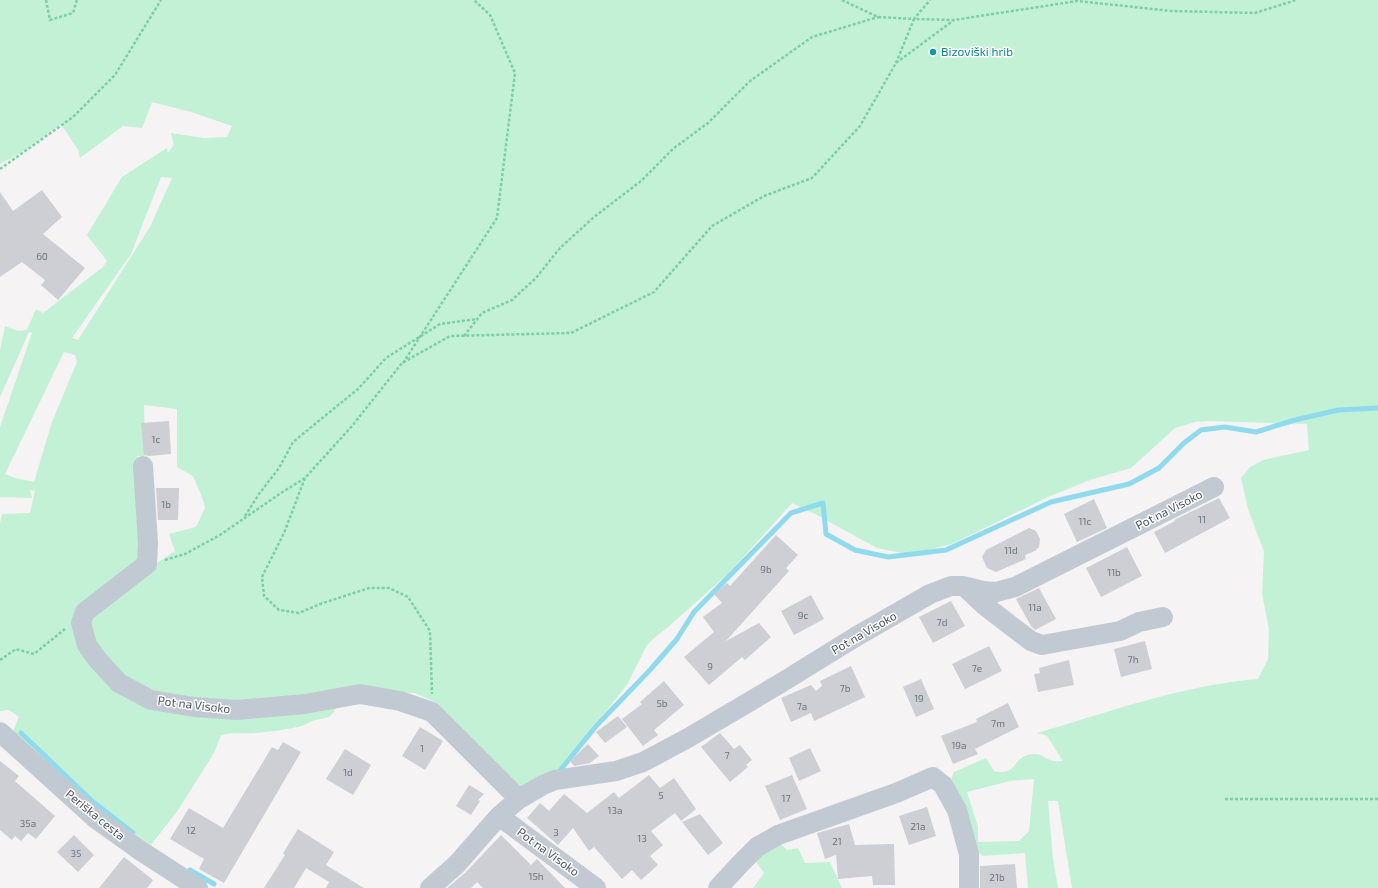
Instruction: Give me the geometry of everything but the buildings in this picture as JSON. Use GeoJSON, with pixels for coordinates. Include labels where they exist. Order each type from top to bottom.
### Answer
{"type":"FeatureCollection","features":[{"type":"Feature","properties":{"kind":"street"},"geometry":{"type":"LineString","coordinates":[[85,612],[147,564],[148,543],[143,466]]}},
{"type":"Feature","properties":{"kind":"street","name":"Pot na Visoko"},"geometry":{"type":"LineString","coordinates":[[430,888],[457,864],[499,816],[518,799],[543,784],[555,780],[616,771],[643,762],[694,734],[930,594],[951,586],[963,586],[983,591],[996,592],[1015,587],[1214,487]]}},
{"type":"Feature","properties":{"kind":"street"},"geometry":{"type":"LineString","coordinates":[[963,586],[984,605],[1025,636],[1042,645],[1120,631],[1139,622],[1164,617]]}},
{"type":"Feature","properties":{"kind":"street","name":"Pot na Visoko"},"geometry":{"type":"LineString","coordinates":[[85,612],[81,624],[87,645],[97,659],[120,683],[151,700],[194,707],[238,710],[305,704],[360,694],[400,702],[432,712],[518,799]]}},
{"type":"Feature","properties":{"kind":"street","name":"Periška cesta"},"geometry":{"type":"LineString","coordinates":[[0,732],[95,818],[141,851],[198,888]]}},
{"type":"Feature","properties":{"kind":"street"},"geometry":{"type":"LineString","coordinates":[[718,888],[757,847],[778,834],[896,793],[933,777],[944,785],[957,810],[969,854],[969,888]]}},
{"type":"Feature","properties":{"kind":"street","name":"Pot na Visoko"},"geometry":{"type":"LineString","coordinates":[[499,816],[596,888]]}},
{"type":"Feature","properties":{"kind":"path"},"geometry":{"type":"LineString","coordinates":[[46,0],[50,20],[73,13],[77,0]]}},
{"type":"Feature","properties":{"kind":"path"},"geometry":{"type":"LineString","coordinates":[[0,169],[73,117],[115,75],[161,0]]}},
{"type":"Feature","properties":{"kind":"path"},"geometry":{"type":"LineString","coordinates":[[147,564],[185,554],[220,535],[243,518],[305,478],[352,426],[402,363],[497,218],[514,73],[490,15],[474,0]]}},
{"type":"Feature","properties":{"kind":"path"},"geometry":{"type":"LineString","coordinates":[[842,0],[878,18]]}},
{"type":"Feature","properties":{"kind":"path"},"geometry":{"type":"LineString","coordinates":[[402,363],[450,336],[570,333],[654,292],[712,226],[764,196],[812,178],[860,126],[896,64],[914,20],[930,0]]}},
{"type":"Feature","properties":{"kind":"path"},"geometry":{"type":"LineString","coordinates":[[464,336],[482,313],[512,300],[536,278],[560,248],[594,217],[641,181],[674,148],[708,123],[750,81],[812,37],[878,18],[954,20],[1078,0],[1172,11],[1255,13],[1296,0]]}},
{"type":"Feature","properties":{"kind":"path"},"geometry":{"type":"LineString","coordinates":[[896,64],[954,20]]}},
{"type":"Feature","properties":{"kind":"path"},"geometry":{"type":"LineString","coordinates":[[243,518],[279,468],[293,442],[358,389],[386,358],[440,324],[477,319]]}},
{"type":"Feature","properties":{"kind":"path"},"geometry":{"type":"LineString","coordinates":[[305,478],[284,533],[262,577],[264,596],[279,610],[299,613],[320,604],[369,588],[389,588],[408,597],[430,631],[432,712]]}},
{"type":"Feature","properties":{"kind":"path"},"geometry":{"type":"LineString","coordinates":[[0,660],[16,649],[34,654],[85,612]]}},
{"type":"Feature","properties":{"kind":"path"},"geometry":{"type":"LineString","coordinates":[[1225,799],[1378,799]]}},
{"type":"Feature","properties":{"kind":"green space"},"geometry":{"type":"Polygon","coordinates":[[[0,0],[1378,0],[1378,888],[1072,888],[1058,801],[1048,801],[1053,859],[1058,888],[1028,888],[1025,853],[982,856],[975,847],[971,838],[968,828],[965,804],[952,785],[952,777],[954,772],[986,758],[994,771],[1002,772],[1014,767],[1023,757],[1033,754],[1040,755],[1050,760],[1063,761],[1047,736],[1037,733],[1174,693],[1230,682],[1258,679],[1268,659],[1269,629],[1262,594],[1264,552],[1248,509],[1241,478],[1250,467],[1263,460],[1309,450],[1307,424],[1208,421],[1195,422],[1175,428],[1131,468],[1090,480],[1048,497],[952,544],[907,554],[877,548],[792,503],[730,572],[647,645],[628,683],[608,709],[594,724],[585,741],[556,773],[517,790],[463,736],[437,703],[415,693],[353,691],[321,698],[236,705],[182,702],[148,694],[117,675],[91,640],[87,616],[142,573],[175,551],[169,534],[196,527],[205,508],[193,476],[177,467],[177,409],[144,405],[145,456],[137,456],[144,548],[141,558],[136,566],[110,584],[81,608],[75,623],[80,649],[91,664],[120,691],[153,708],[197,714],[251,714],[337,703],[331,716],[312,721],[300,727],[266,732],[221,735],[214,753],[178,810],[151,845],[107,814],[102,807],[13,731],[19,717],[9,710],[0,711],[0,523],[2,514],[30,513],[35,491],[30,490],[32,498],[0,497],[0,427],[32,333],[29,332],[0,397],[0,351],[5,326],[18,331],[27,330],[36,309],[43,313],[103,267],[107,261],[87,235],[122,177],[167,148],[168,153],[174,145],[171,133],[204,138],[227,137],[232,126],[191,112],[152,102],[142,128],[123,126],[80,158],[78,150],[61,124],[19,154],[0,164],[0,0]],[[161,177],[131,254],[72,338],[78,340],[150,227],[172,178],[161,177]],[[64,352],[5,474],[34,482],[52,422],[77,362],[75,355],[64,352]],[[1034,779],[1010,781],[967,792],[978,827],[978,842],[1019,841],[1029,831],[1034,779]]]}},
{"type":"Feature","properties":{"kind":"green space"},"geometry":{"type":"Polygon","coordinates":[[[779,842],[787,850],[798,848],[805,863],[830,862],[842,888],[753,888],[764,873],[754,859],[779,842]]]}},
{"type":"Feature","properties":{"kind":"waterway"},"geometry":{"type":"LineString","coordinates":[[558,773],[597,725],[650,670],[677,639],[694,612],[791,513],[823,503],[826,534],[855,550],[888,557],[946,550],[1051,502],[1129,484],[1159,468],[1184,443],[1201,430],[1225,427],[1256,432],[1295,420],[1338,410],[1378,408]]}},
{"type":"Feature","properties":{"kind":"waterway"},"geometry":{"type":"LineString","coordinates":[[21,733],[92,801],[133,833]]}},
{"type":"Feature","properties":{"kind":"waterway"},"geometry":{"type":"LineString","coordinates":[[190,870],[214,884]]}},
{"type":"Feature","properties":{"kind":"place","name":"Bizoviški hrib"},"geometry":{"type":"Point","coordinates":[933,52]}}]}
